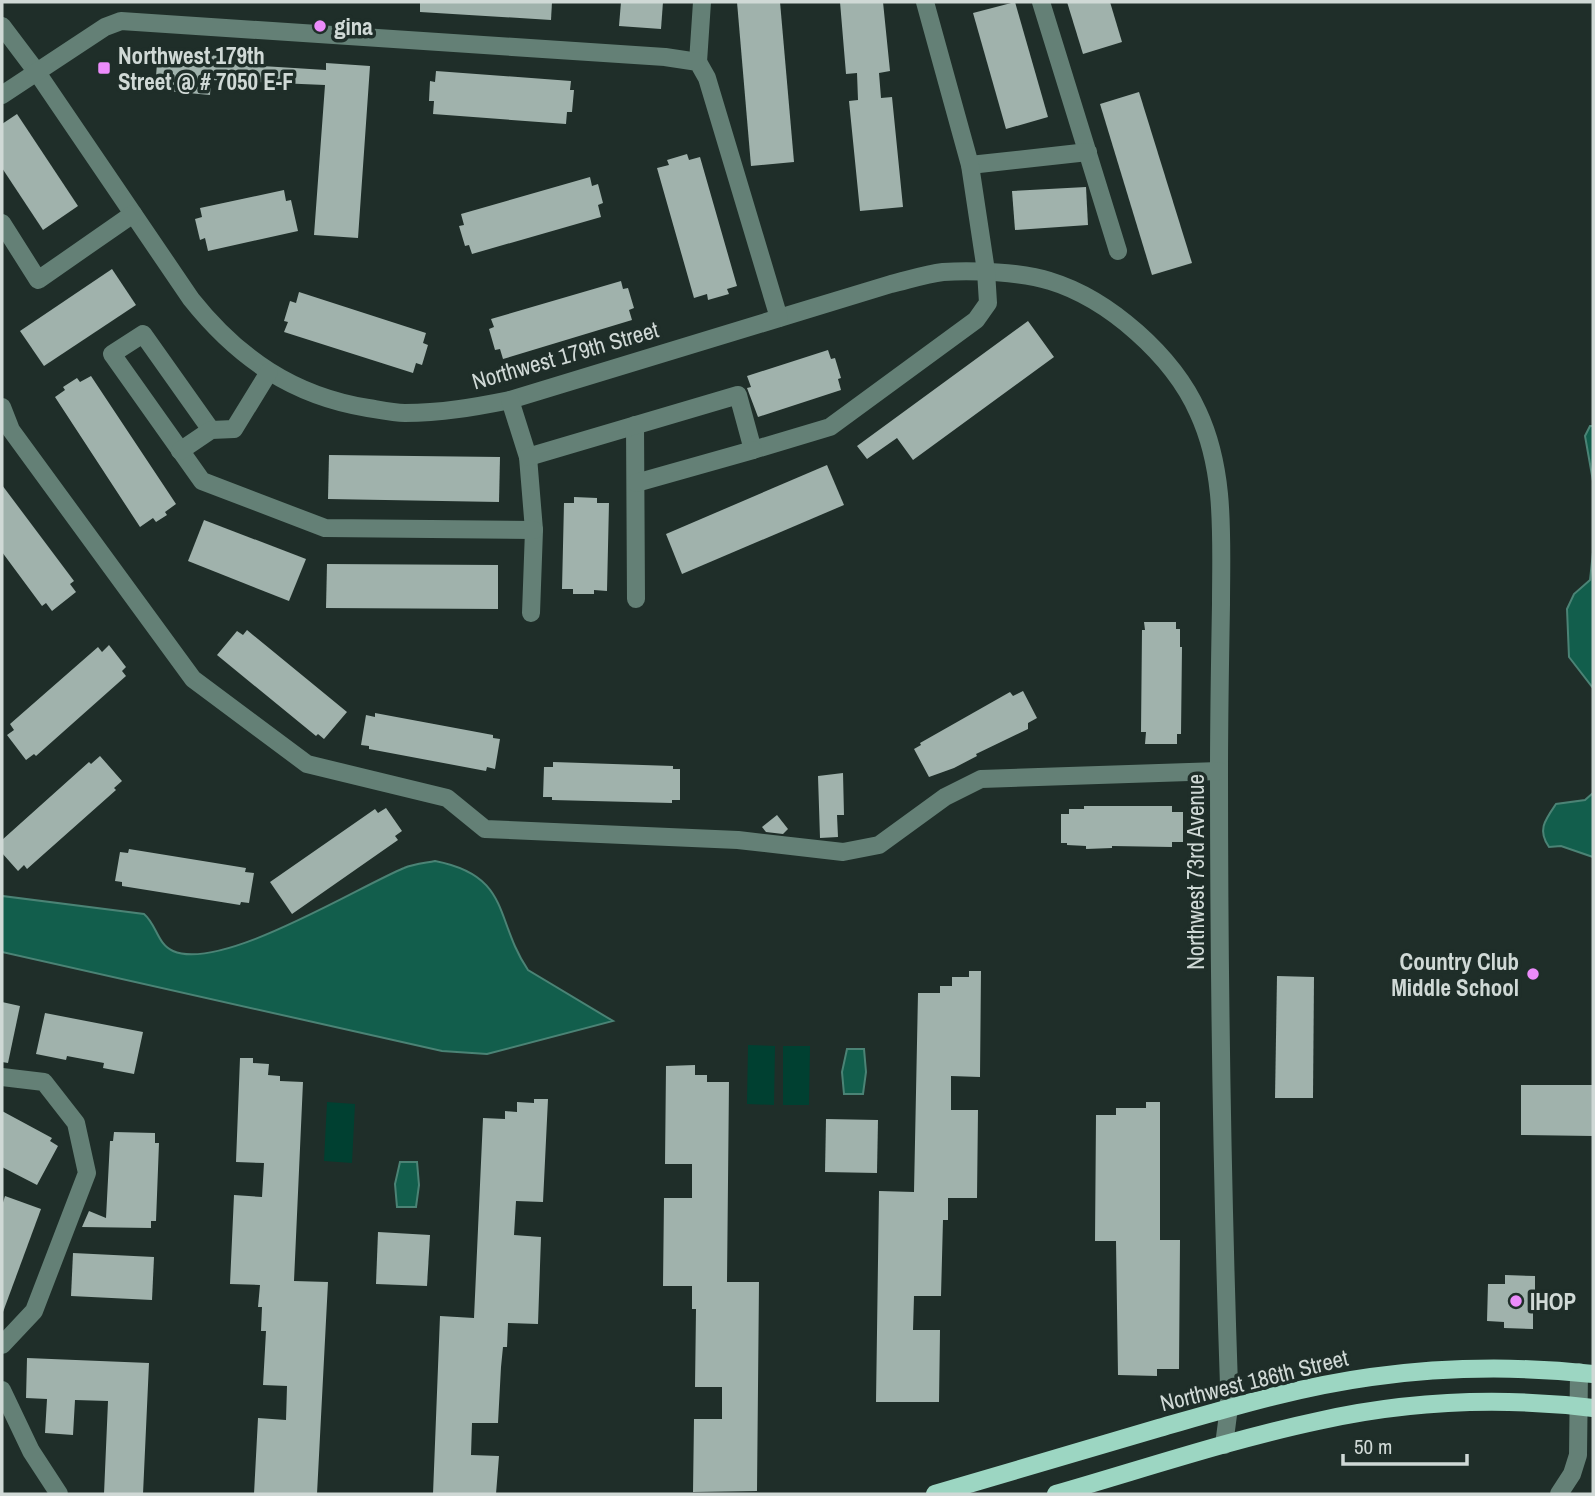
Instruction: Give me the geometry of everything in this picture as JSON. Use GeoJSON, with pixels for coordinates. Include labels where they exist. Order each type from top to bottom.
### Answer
{"type":"FeatureCollection","features":[{"type":"Feature","properties":{"kind":"main road","name":"Northwest 186th Street"},"geometry":{"type":"LineString","coordinates":[[935,1494],[1229,1408],[1316,1386],[1442,1369],[1511,1368],[1586,1373]]}},
{"type":"Feature","properties":{"kind":"main road"},"geometry":{"type":"LineString","coordinates":[[1056,1494],[1317,1421],[1407,1407],[1491,1401],[1586,1407]]}},
{"type":"Feature","properties":{"kind":"street"},"geometry":{"type":"LineString","coordinates":[[702,2],[698,62],[707,78],[779,318]]}},
{"type":"Feature","properties":{"kind":"street"},"geometry":{"type":"LineString","coordinates":[[636,483],[830,427],[976,320],[988,303],[986,271],[970,165],[925,2]]}},
{"type":"Feature","properties":{"kind":"street"},"geometry":{"type":"LineString","coordinates":[[1041,2],[1118,251]]}},
{"type":"Feature","properties":{"kind":"street"},"geometry":{"type":"LineString","coordinates":[[2,95],[105,27],[121,21],[666,57],[698,62]]}},
{"type":"Feature","properties":{"kind":"street","name":"Northwest 179th Street"},"geometry":{"type":"LineString","coordinates":[[2,26],[36,71],[210,324],[236,349],[270,372],[310,394],[345,404],[402,413],[456,411],[510,400],[940,272],[986,271],[1050,281],[1096,303],[1129,326]]}},
{"type":"Feature","properties":{"kind":"street"},"geometry":{"type":"LineString","coordinates":[[970,165],[1088,152]]}},
{"type":"Feature","properties":{"kind":"street"},"geometry":{"type":"LineString","coordinates":[[2,223],[38,280],[133,214]]}},
{"type":"Feature","properties":{"kind":"street","name":"Northwest 73rd Avenue"},"geometry":{"type":"LineString","coordinates":[[1129,326],[1158,352],[1198,410],[1213,455],[1219,487],[1223,1205],[1229,1408],[1224,1445]]}},
{"type":"Feature","properties":{"kind":"street"},"geometry":{"type":"LineString","coordinates":[[211,430],[143,334],[112,354],[202,481],[324,528],[534,530]]}},
{"type":"Feature","properties":{"kind":"street"},"geometry":{"type":"LineString","coordinates":[[180,451],[211,430],[234,429],[270,372]]}},
{"type":"Feature","properties":{"kind":"street"},"geometry":{"type":"LineString","coordinates":[[528,457],[738,395],[753,450]]}},
{"type":"Feature","properties":{"kind":"street"},"geometry":{"type":"LineString","coordinates":[[510,400],[528,457],[534,530],[531,613]]}},
{"type":"Feature","properties":{"kind":"street"},"geometry":{"type":"LineString","coordinates":[[2,407],[11,430],[193,678],[307,764],[447,798],[485,829],[738,840],[843,852],[879,845],[946,797],[981,779],[1219,771]]}},
{"type":"Feature","properties":{"kind":"street"},"geometry":{"type":"LineString","coordinates":[[635,425],[636,599]]}},
{"type":"Feature","properties":{"kind":"street"},"geometry":{"type":"LineString","coordinates":[[2,1077],[44,1082],[76,1123],[87,1173],[34,1311],[2,1345]]}},
{"type":"Feature","properties":{"kind":"street"},"geometry":{"type":"LineString","coordinates":[[1559,1494],[1576,1464],[1586,1407],[1586,1373]]}},
{"type":"Feature","properties":{"kind":"street"},"geometry":{"type":"LineString","coordinates":[[2,1390],[31,1451],[59,1494]]}},
{"type":"Feature","properties":{"kind":"shaded area"},"geometry":{"type":"Polygon","coordinates":[[[1590,426],[1593,426],[1593,481],[1585,436],[1590,426]]]}},
{"type":"Feature","properties":{"kind":"shaded area"},"geometry":{"type":"Polygon","coordinates":[[[1593,552],[1593,688],[1569,657],[1567,609],[1574,594],[1590,580],[1593,552]]]}},
{"type":"Feature","properties":{"kind":"shaded area"},"geometry":{"type":"Polygon","coordinates":[[[1593,793],[1593,857],[1561,846],[1549,847],[1543,830],[1556,804],[1585,800],[1593,793]]]}},
{"type":"Feature","properties":{"kind":"shaded area"},"geometry":{"type":"Polygon","coordinates":[[[435,861],[460,868],[477,877],[489,889],[498,902],[517,952],[528,970],[613,1021],[487,1054],[442,1051],[2,952],[2,896],[144,914],[168,948],[195,954],[223,950],[255,939],[404,868],[435,861]]]}},
{"type":"Feature","properties":{"kind":"shaded area"},"geometry":{"type":"Polygon","coordinates":[[[748,1045],[775,1046],[774,1105],[747,1104],[748,1045]]]}},
{"type":"Feature","properties":{"kind":"shaded area"},"geometry":{"type":"Polygon","coordinates":[[[783,1046],[810,1046],[809,1105],[783,1105],[783,1046]]]}},
{"type":"Feature","properties":{"kind":"shaded area"},"geometry":{"type":"Polygon","coordinates":[[[847,1049],[864,1049],[866,1072],[863,1094],[844,1094],[842,1072],[847,1049]]]}},
{"type":"Feature","properties":{"kind":"shaded area"},"geometry":{"type":"Polygon","coordinates":[[[327,1102],[355,1104],[352,1163],[324,1161],[327,1102]]]}},
{"type":"Feature","properties":{"kind":"shaded area"},"geometry":{"type":"Polygon","coordinates":[[[400,1162],[417,1162],[419,1185],[416,1207],[397,1207],[395,1184],[400,1162]]]}},
{"type":"Feature","properties":{"kind":"building"},"geometry":{"type":"Polygon","coordinates":[[[420,2],[552,2],[551,20],[420,12],[420,2]]]}},
{"type":"Feature","properties":{"kind":"building"},"geometry":{"type":"Polygon","coordinates":[[[621,2],[663,2],[661,29],[619,26],[621,2]]]}},
{"type":"Feature","properties":{"kind":"building"},"geometry":{"type":"Polygon","coordinates":[[[737,2],[780,2],[794,162],[751,166],[737,2]]]}},
{"type":"Feature","properties":{"kind":"building"},"geometry":{"type":"Polygon","coordinates":[[[840,2],[883,2],[890,71],[879,73],[881,98],[892,97],[903,207],[860,211],[849,101],[858,100],[857,73],[846,74],[840,2]]]}},
{"type":"Feature","properties":{"kind":"building"},"geometry":{"type":"Polygon","coordinates":[[[1015,2],[1048,117],[1006,129],[973,13],[1015,2]]]}},
{"type":"Feature","properties":{"kind":"building"},"geometry":{"type":"Polygon","coordinates":[[[1067,2],[1110,2],[1122,42],[1083,54],[1067,2]]]}},
{"type":"Feature","properties":{"kind":"building"},"geometry":{"type":"Polygon","coordinates":[[[188,53],[228,57],[228,64],[326,70],[326,63],[370,66],[358,238],[314,235],[325,85],[211,80],[210,95],[155,90],[157,63],[187,66],[188,53]]]}},
{"type":"Feature","properties":{"kind":"building"},"geometry":{"type":"Polygon","coordinates":[[[436,71],[571,81],[570,90],[574,90],[572,112],[567,112],[566,124],[433,114],[434,101],[429,101],[430,81],[435,82],[436,71]]]}},
{"type":"Feature","properties":{"kind":"building"},"geometry":{"type":"Polygon","coordinates":[[[1139,92],[1192,263],[1152,275],[1100,104],[1139,92]]]}},
{"type":"Feature","properties":{"kind":"building"},"geometry":{"type":"Polygon","coordinates":[[[17,114],[78,206],[43,230],[2,168],[2,124],[17,114]]]}},
{"type":"Feature","properties":{"kind":"building"},"geometry":{"type":"Polygon","coordinates":[[[687,154],[689,160],[700,157],[737,286],[727,289],[729,294],[708,300],[707,294],[694,298],[657,168],[669,165],[667,160],[687,154]]]}},
{"type":"Feature","properties":{"kind":"building"},"geometry":{"type":"Polygon","coordinates":[[[590,177],[592,186],[598,184],[603,203],[598,205],[601,217],[472,254],[469,245],[465,246],[459,226],[464,225],[461,214],[590,177]]]}},
{"type":"Feature","properties":{"kind":"building"},"geometry":{"type":"Polygon","coordinates":[[[1086,187],[1088,225],[1015,230],[1012,191],[1086,187]]]}},
{"type":"Feature","properties":{"kind":"building"},"geometry":{"type":"Polygon","coordinates":[[[284,190],[286,201],[291,200],[298,231],[208,251],[205,238],[200,240],[195,219],[202,217],[200,208],[284,190]]]}},
{"type":"Feature","properties":{"kind":"building"},"geometry":{"type":"Polygon","coordinates":[[[112,269],[136,305],[44,366],[20,331],[112,269]]]}},
{"type":"Feature","properties":{"kind":"building"},"geometry":{"type":"Polygon","coordinates":[[[621,281],[623,289],[628,288],[634,308],[629,310],[632,320],[503,359],[500,349],[495,350],[489,329],[494,327],[491,319],[621,281]]]}},
{"type":"Feature","properties":{"kind":"building"},"geometry":{"type":"Polygon","coordinates":[[[299,292],[426,333],[423,343],[428,345],[422,365],[416,363],[413,373],[284,332],[290,301],[296,303],[299,292]]]}},
{"type":"Feature","properties":{"kind":"building"},"geometry":{"type":"Polygon","coordinates":[[[1028,321],[1054,357],[913,460],[897,438],[867,459],[857,446],[1028,321]]]}},
{"type":"Feature","properties":{"kind":"building"},"geometry":{"type":"Polygon","coordinates":[[[828,350],[831,359],[835,358],[841,378],[838,379],[841,390],[758,417],[747,388],[751,387],[747,376],[828,350]]]}},
{"type":"Feature","properties":{"kind":"building"},"geometry":{"type":"Polygon","coordinates":[[[91,376],[176,504],[165,512],[167,515],[156,522],[153,518],[140,527],[55,397],[65,390],[63,387],[77,378],[80,382],[91,376]]]}},
{"type":"Feature","properties":{"kind":"building"},"geometry":{"type":"Polygon","coordinates":[[[329,455],[500,457],[499,502],[328,499],[329,455]]]}},
{"type":"Feature","properties":{"kind":"building"},"geometry":{"type":"Polygon","coordinates":[[[827,465],[844,505],[682,574],[666,534],[827,465]]]}},
{"type":"Feature","properties":{"kind":"building"},"geometry":{"type":"Polygon","coordinates":[[[2,485],[74,581],[70,584],[76,592],[52,611],[46,603],[42,606],[2,552],[2,485]]]}},
{"type":"Feature","properties":{"kind":"building"},"geometry":{"type":"Polygon","coordinates":[[[574,497],[597,498],[597,503],[609,503],[607,591],[594,590],[594,594],[573,594],[573,589],[562,589],[564,503],[574,503],[574,497]]]}},
{"type":"Feature","properties":{"kind":"building"},"geometry":{"type":"Polygon","coordinates":[[[204,520],[306,559],[289,601],[188,561],[204,520]]]}},
{"type":"Feature","properties":{"kind":"building"},"geometry":{"type":"Polygon","coordinates":[[[327,564],[498,565],[498,609],[326,608],[327,564]]]}},
{"type":"Feature","properties":{"kind":"building"},"geometry":{"type":"Polygon","coordinates":[[[1144,622],[1176,622],[1176,629],[1180,629],[1181,734],[1177,734],[1177,744],[1145,744],[1146,732],[1141,732],[1144,622]]]}},
{"type":"Feature","properties":{"kind":"building"},"geometry":{"type":"Polygon","coordinates":[[[247,630],[347,712],[324,739],[318,734],[316,736],[217,655],[237,631],[243,635],[247,630]]]}},
{"type":"Feature","properties":{"kind":"building"},"geometry":{"type":"Polygon","coordinates":[[[109,645],[126,667],[122,671],[126,676],[36,756],[34,754],[26,760],[7,735],[14,730],[10,724],[98,647],[102,652],[109,645]]]}},
{"type":"Feature","properties":{"kind":"building"},"geometry":{"type":"Polygon","coordinates":[[[1023,691],[1037,718],[1028,723],[1028,729],[976,754],[977,756],[954,768],[929,777],[914,749],[921,745],[920,743],[1010,692],[1013,696],[1023,691]]]}},
{"type":"Feature","properties":{"kind":"building"},"geometry":{"type":"Polygon","coordinates":[[[375,713],[493,735],[493,738],[500,739],[495,769],[487,767],[486,771],[369,749],[369,746],[361,745],[366,715],[375,717],[375,713]]]}},
{"type":"Feature","properties":{"kind":"building"},"geometry":{"type":"Polygon","coordinates":[[[100,756],[122,781],[114,788],[116,790],[27,869],[24,865],[18,871],[2,853],[2,840],[89,762],[91,764],[100,756]]]}},
{"type":"Feature","properties":{"kind":"building"},"geometry":{"type":"Polygon","coordinates":[[[553,762],[673,766],[673,769],[680,769],[680,800],[672,800],[672,803],[552,800],[552,797],[543,797],[544,767],[553,767],[553,762]]]}},
{"type":"Feature","properties":{"kind":"building"},"geometry":{"type":"Polygon","coordinates":[[[843,773],[844,815],[837,815],[838,837],[820,838],[818,776],[843,773]]]}},
{"type":"Feature","properties":{"kind":"building"},"geometry":{"type":"Polygon","coordinates":[[[1084,806],[1172,806],[1172,812],[1183,812],[1183,842],[1172,842],[1172,847],[1112,846],[1086,849],[1086,846],[1061,843],[1061,814],[1069,814],[1069,809],[1084,809],[1084,806]]]}},
{"type":"Feature","properties":{"kind":"building"},"geometry":{"type":"Polygon","coordinates":[[[386,808],[402,831],[395,836],[398,840],[292,914],[270,882],[375,809],[378,813],[386,808]]]}},
{"type":"Feature","properties":{"kind":"building"},"geometry":{"type":"Polygon","coordinates":[[[777,815],[788,829],[783,834],[766,832],[762,827],[777,815]]]}},
{"type":"Feature","properties":{"kind":"building"},"geometry":{"type":"Polygon","coordinates":[[[129,849],[246,868],[245,872],[254,873],[249,903],[241,902],[240,905],[122,886],[122,882],[115,881],[120,852],[128,853],[129,849]]]}},
{"type":"Feature","properties":{"kind":"building"},"geometry":{"type":"Polygon","coordinates":[[[969,971],[981,971],[980,1077],[951,1076],[951,1110],[978,1110],[977,1198],[948,1198],[948,1220],[943,1220],[941,1296],[914,1296],[913,1330],[940,1330],[939,1402],[876,1402],[879,1191],[914,1192],[918,993],[940,993],[940,986],[952,986],[952,977],[969,977],[969,971]]]}},
{"type":"Feature","properties":{"kind":"building"},"geometry":{"type":"Polygon","coordinates":[[[1277,976],[1314,977],[1313,1098],[1275,1098],[1277,976]]]}},
{"type":"Feature","properties":{"kind":"building"},"geometry":{"type":"Polygon","coordinates":[[[2,1002],[20,1006],[8,1063],[2,1062],[2,1002]]]}},
{"type":"Feature","properties":{"kind":"building"},"geometry":{"type":"Polygon","coordinates":[[[45,1013],[143,1032],[134,1074],[103,1068],[104,1063],[36,1054],[45,1013]]]}},
{"type":"Feature","properties":{"kind":"building"},"geometry":{"type":"Polygon","coordinates":[[[240,1058],[253,1058],[253,1063],[269,1064],[268,1075],[280,1076],[280,1081],[303,1082],[294,1281],[328,1282],[317,1494],[254,1494],[258,1418],[286,1420],[287,1386],[263,1385],[266,1331],[261,1331],[262,1307],[258,1307],[260,1285],[230,1284],[234,1195],[262,1197],[264,1163],[236,1162],[240,1058]]]}},
{"type":"Feature","properties":{"kind":"building"},"geometry":{"type":"Polygon","coordinates":[[[695,1065],[695,1075],[707,1075],[707,1082],[729,1082],[727,1282],[759,1282],[757,1491],[693,1492],[694,1419],[722,1419],[722,1387],[695,1387],[696,1309],[692,1309],[692,1286],[663,1286],[664,1198],[692,1198],[692,1164],[665,1164],[666,1066],[695,1065]]]}},
{"type":"Feature","properties":{"kind":"building"},"geometry":{"type":"Polygon","coordinates":[[[1521,1085],[1593,1085],[1593,1136],[1521,1135],[1521,1085]]]}},
{"type":"Feature","properties":{"kind":"building"},"geometry":{"type":"Polygon","coordinates":[[[534,1099],[548,1099],[543,1202],[516,1201],[514,1235],[541,1237],[538,1324],[508,1323],[507,1347],[503,1347],[501,1367],[498,1423],[472,1423],[471,1455],[499,1456],[496,1494],[433,1494],[440,1316],[474,1318],[483,1118],[505,1119],[505,1111],[517,1112],[517,1102],[534,1103],[534,1099]]]}},
{"type":"Feature","properties":{"kind":"building"},"geometry":{"type":"Polygon","coordinates":[[[1146,1102],[1160,1102],[1160,1240],[1180,1240],[1179,1369],[1157,1369],[1157,1376],[1118,1375],[1116,1241],[1095,1241],[1096,1115],[1116,1115],[1116,1108],[1146,1108],[1146,1102]]]}},
{"type":"Feature","properties":{"kind":"building"},"geometry":{"type":"Polygon","coordinates":[[[2,1111],[52,1138],[50,1141],[58,1146],[37,1185],[2,1167],[2,1111]]]}},
{"type":"Feature","properties":{"kind":"building"},"geometry":{"type":"Polygon","coordinates":[[[826,1119],[878,1120],[877,1173],[825,1172],[826,1119]]]}},
{"type":"Feature","properties":{"kind":"building"},"geometry":{"type":"Polygon","coordinates":[[[114,1132],[155,1133],[155,1143],[159,1143],[156,1221],[151,1221],[151,1228],[82,1227],[89,1211],[106,1218],[110,1141],[113,1141],[114,1132]]]}},
{"type":"Feature","properties":{"kind":"building"},"geometry":{"type":"Polygon","coordinates":[[[5,1196],[41,1209],[3,1312],[2,1206],[5,1196]]]}},
{"type":"Feature","properties":{"kind":"building"},"geometry":{"type":"Polygon","coordinates":[[[378,1232],[430,1235],[427,1286],[376,1284],[378,1232]]]}},
{"type":"Feature","properties":{"kind":"building"},"geometry":{"type":"Polygon","coordinates":[[[73,1253],[154,1257],[152,1300],[71,1296],[73,1253]]]}},
{"type":"Feature","properties":{"kind":"building","name":"IHOP"},"geometry":{"type":"Polygon","coordinates":[[[1505,1275],[1535,1276],[1535,1294],[1544,1294],[1544,1308],[1533,1308],[1533,1329],[1504,1328],[1504,1322],[1487,1321],[1488,1284],[1505,1284],[1505,1275]]]}},
{"type":"Feature","properties":{"kind":"building"},"geometry":{"type":"Polygon","coordinates":[[[27,1358],[149,1363],[143,1494],[104,1494],[108,1401],[75,1400],[73,1435],[45,1433],[47,1399],[26,1398],[27,1358]]]}},
{"type":"Feature","properties":{"kind":"place","name":"gina"},"geometry":{"type":"Point","coordinates":[320,26]}},
{"type":"Feature","properties":{"kind":"place","name":"Northwest 179th Street @ # 7050 E-F"},"geometry":{"type":"Point","coordinates":[104,68]}},
{"type":"Feature","properties":{"kind":"place","name":"Country Club Middle School"},"geometry":{"type":"Point","coordinates":[1533,974]}},
{"type":"Feature","properties":{"kind":"place","name":"IHOP"},"geometry":{"type":"Point","coordinates":[1516,1301]}}]}
